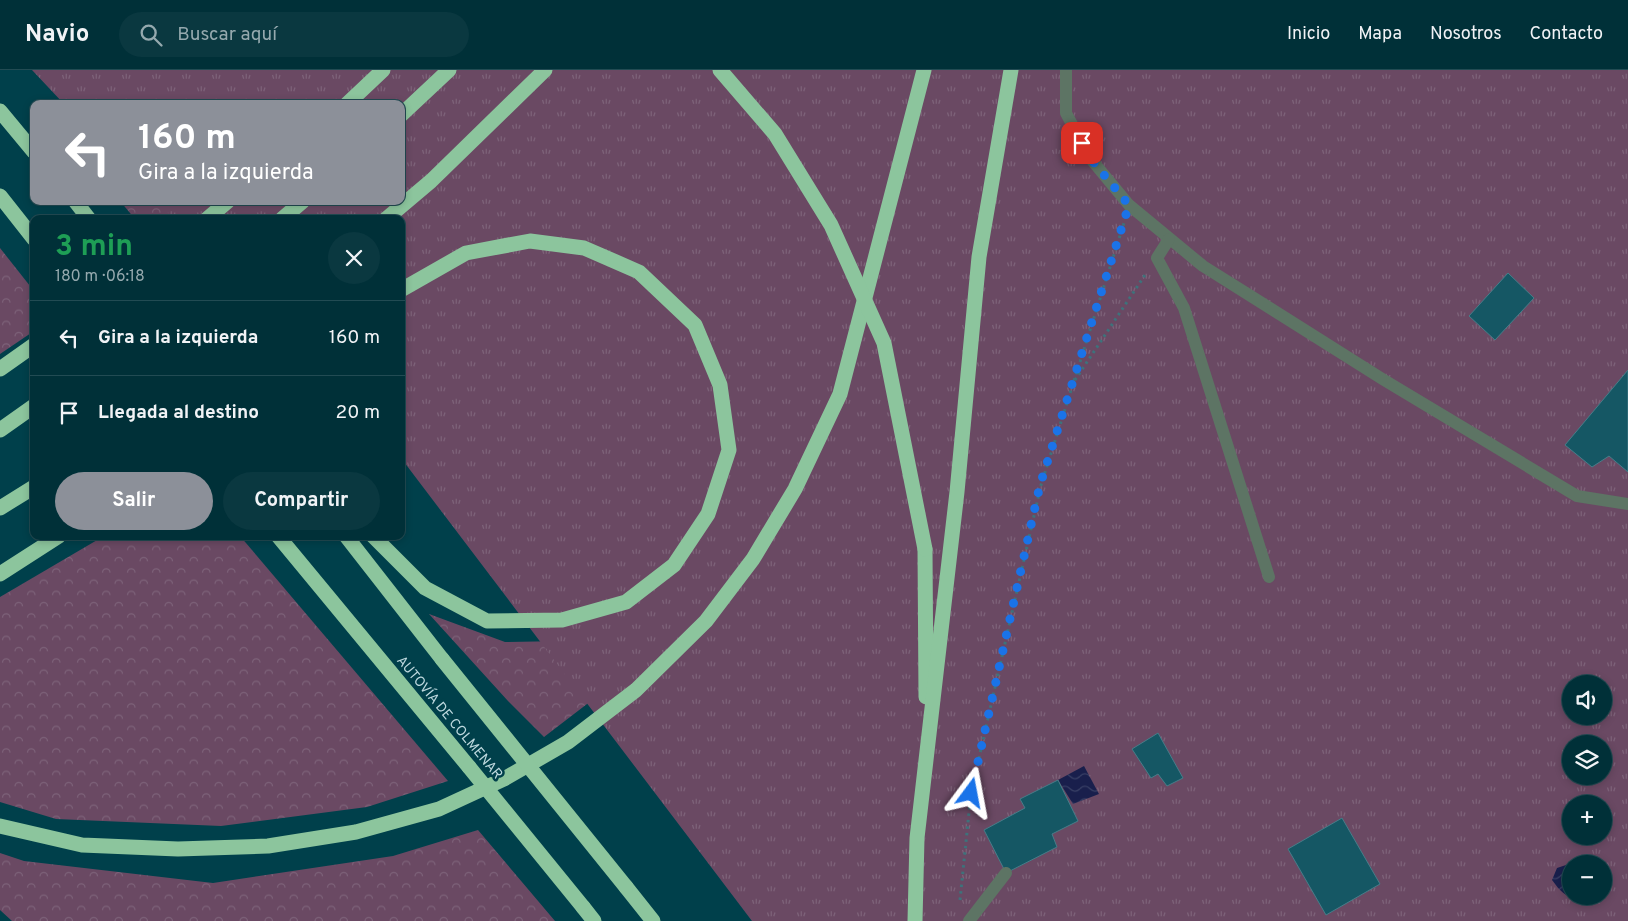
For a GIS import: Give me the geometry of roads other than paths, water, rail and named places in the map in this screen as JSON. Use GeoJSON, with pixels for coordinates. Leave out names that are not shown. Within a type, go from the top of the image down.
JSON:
{"type":"FeatureCollection","features":[{"type":"Feature","properties":{"kind":"highway"},"geometry":{"type":"LineString","coordinates":[[352,100],[383,70]]}},
{"type":"Feature","properties":{"kind":"highway"},"geometry":{"type":"LineString","coordinates":[[405,111],[449,70]]}},
{"type":"Feature","properties":{"kind":"highway"},"geometry":{"type":"LineString","coordinates":[[405,203],[431,181],[546,70]]}},
{"type":"Feature","properties":{"kind":"highway"},"geometry":{"type":"LineString","coordinates":[[720,70],[775,134],[832,225],[884,343],[925,549],[926,766]]}},
{"type":"Feature","properties":{"kind":"highway"},"geometry":{"type":"LineString","coordinates":[[0,826],[82,845],[178,850],[268,846],[356,832],[439,809],[504,778],[568,742],[636,690],[706,621],[753,559],[795,489],[836,402],[924,70]]}},
{"type":"Feature","properties":{"kind":"highway"},"geometry":{"type":"LineString","coordinates":[[915,921],[917,838],[957,492],[979,257],[1011,70]]}},
{"type":"Feature","properties":{"kind":"highway"},"geometry":{"type":"LineString","coordinates":[[0,111],[30,147]]}},
{"type":"Feature","properties":{"kind":"highway"},"geometry":{"type":"LineString","coordinates":[[0,196],[30,234]]}},
{"type":"Feature","properties":{"kind":"highway"},"geometry":{"type":"LineString","coordinates":[[78,205],[86,215]]}},
{"type":"Feature","properties":{"kind":"highway"},"geometry":{"type":"LineString","coordinates":[[212,215],[223,205]]}},
{"type":"Feature","properties":{"kind":"highway"},"geometry":{"type":"LineString","coordinates":[[287,215],[298,205]]}},
{"type":"Feature","properties":{"kind":"highway"},"geometry":{"type":"LineString","coordinates":[[391,215],[403,205]]}},
{"type":"Feature","properties":{"kind":"highway"},"geometry":{"type":"LineString","coordinates":[[0,210],[30,242]]}},
{"type":"Feature","properties":{"kind":"highway"},"geometry":{"type":"LineString","coordinates":[[377,540],[425,588],[488,622],[562,620],[626,602],[674,565],[708,514],[729,450],[720,385],[695,325],[639,272],[584,248],[530,241],[466,253],[405,288]]}},
{"type":"Feature","properties":{"kind":"highway"},"geometry":{"type":"LineString","coordinates":[[0,369],[30,348]]}},
{"type":"Feature","properties":{"kind":"highway"},"geometry":{"type":"LineString","coordinates":[[3,428],[30,409]]}},
{"type":"Feature","properties":{"kind":"highway"},"geometry":{"type":"LineString","coordinates":[[0,508],[30,489]]}},
{"type":"Feature","properties":{"kind":"highway"},"geometry":{"type":"LineString","coordinates":[[0,574],[53,540]]}},
{"type":"Feature","properties":{"kind":"highway","name":"AUTOVÍA DE COLMENAR"},"geometry":{"type":"LineString","coordinates":[[281,540],[594,921]]}},
{"type":"Feature","properties":{"kind":"highway"},"geometry":{"type":"LineString","coordinates":[[349,540],[653,921]]}},
{"type":"Feature","properties":{"kind":"street"},"geometry":{"type":"LineString","coordinates":[[1066,70],[1066,113],[1090,158],[1129,205],[1203,266],[1375,375],[1577,496],[1628,504]]}},
{"type":"Feature","properties":{"kind":"street"},"geometry":{"type":"LineString","coordinates":[[1169,239],[1157,258],[1184,308],[1269,578]]}},
{"type":"Feature","properties":{"kind":"street"},"geometry":{"type":"LineString","coordinates":[[969,921],[1006,873]]}},
{"type":"Feature","properties":{"kind":"water"},"geometry":{"type":"Polygon","coordinates":[[[1084,766],[1099,794],[1073,804],[1058,780],[1084,766]]]}},
{"type":"Feature","properties":{"kind":"water"},"geometry":{"type":"Polygon","coordinates":[[[1562,866],[1562,892],[1552,880],[1557,868],[1562,866]]]}}]}
